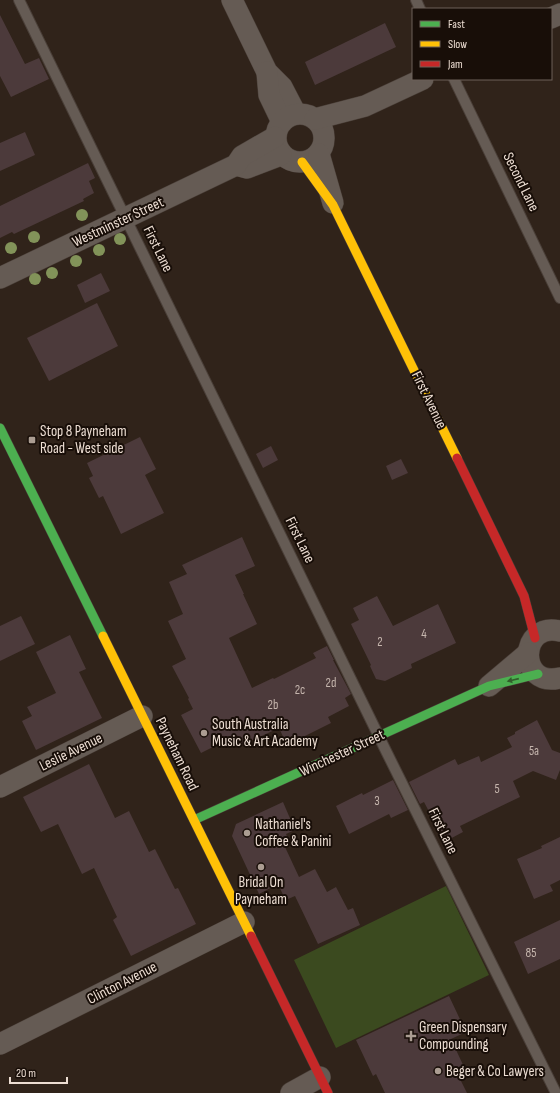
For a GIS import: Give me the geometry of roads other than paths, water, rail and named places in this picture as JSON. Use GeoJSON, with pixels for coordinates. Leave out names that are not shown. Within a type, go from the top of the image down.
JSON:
{"type":"FeatureCollection","features":[{"type":"Feature","properties":{"kind":"street"},"geometry":{"type":"LineString","coordinates":[[232,0],[267,72],[269,95],[290,129],[288,160],[297,163],[315,152]]}},
{"type":"Feature","properties":{"kind":"street","name":"Westminster Street"},"geometry":{"type":"LineString","coordinates":[[0,278],[236,165],[242,156],[290,129],[366,106],[421,80]]}},
{"type":"Feature","properties":{"kind":"street","name":"Westminster Street"},"geometry":{"type":"LineString","coordinates":[[315,152],[366,106]]}},
{"type":"Feature","properties":{"kind":"street","name":"First Avenue"},"geometry":{"type":"LineString","coordinates":[[290,129],[319,123],[323,132],[315,152],[333,205],[544,638]]}},
{"type":"Feature","properties":{"kind":"street","name":"Payneham Road"},"geometry":{"type":"LineString","coordinates":[[0,428],[5,453],[142,716],[324,1085]]}},
{"type":"Feature","properties":{"kind":"street"},"geometry":{"type":"LineString","coordinates":[[544,638],[529,661],[532,669],[552,680]]}},
{"type":"Feature","properties":{"kind":"street","name":"Winchester Street"},"geometry":{"type":"LineString","coordinates":[[194,820],[489,686],[544,638]]}},
{"type":"Feature","properties":{"kind":"street","name":"Winchester Street"},"geometry":{"type":"LineString","coordinates":[[489,686],[552,680]]}},
{"type":"Feature","properties":{"kind":"street","name":"Leslie Avenue"},"geometry":{"type":"LineString","coordinates":[[0,787],[142,716]]}},
{"type":"Feature","properties":{"kind":"street","name":"Clinton Avenue"},"geometry":{"type":"LineString","coordinates":[[0,1044],[244,922]]}},
{"type":"Feature","properties":{"kind":"street"},"geometry":{"type":"LineString","coordinates":[[291,1093],[324,1085]]}},
{"type":"Feature","properties":{"kind":"lane","name":"First Lane"},"geometry":{"type":"LineString","coordinates":[[20,0],[379,736],[556,1093]]}},
{"type":"Feature","properties":{"kind":"lane","name":"Second Lane"},"geometry":{"type":"LineString","coordinates":[[454,80],[560,298]]}},
{"type":"Feature","properties":{"kind":"place","name":"Stop 8 Payneham Road - West side"},"geometry":{"type":"Point","coordinates":[32,440]}},
{"type":"Feature","properties":{"kind":"place","name":"South Australia Music & Art Academy"},"geometry":{"type":"Point","coordinates":[204,733]}},
{"type":"Feature","properties":{"kind":"place","name":"Nathaniel's Coffee & Panini"},"geometry":{"type":"Point","coordinates":[247,833]}},
{"type":"Feature","properties":{"kind":"place","name":"Bridal On Payneham"},"geometry":{"type":"Point","coordinates":[261,867]}},
{"type":"Feature","properties":{"kind":"place","name":"Green Dispensary Compounding"},"geometry":{"type":"Point","coordinates":[411,1036]}},
{"type":"Feature","properties":{"kind":"place","name":"Beger & Co Lawyers"},"geometry":{"type":"Point","coordinates":[438,1071]}}]}
